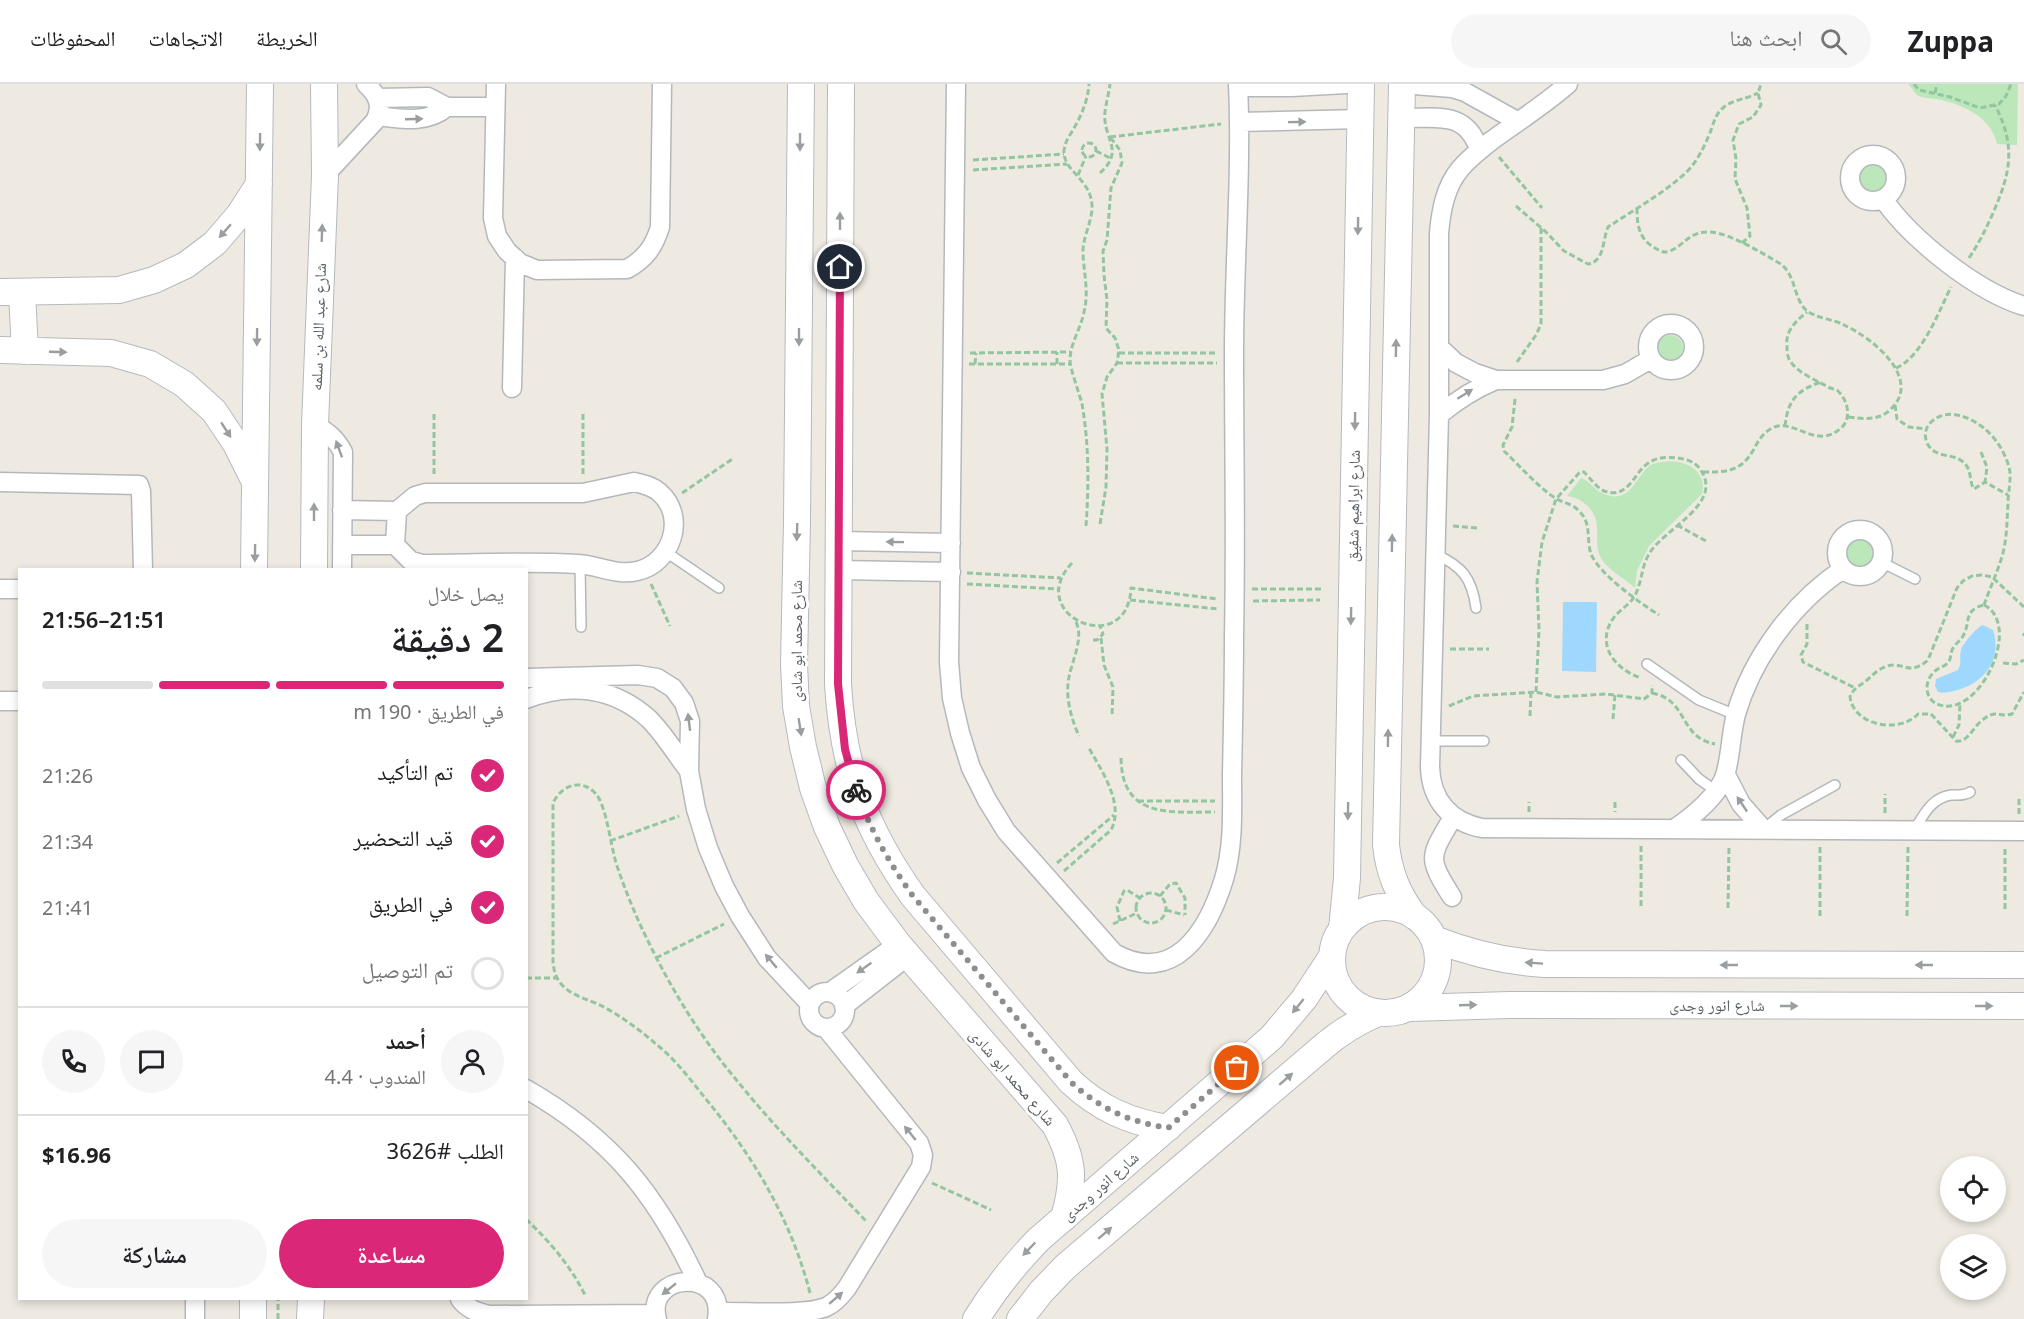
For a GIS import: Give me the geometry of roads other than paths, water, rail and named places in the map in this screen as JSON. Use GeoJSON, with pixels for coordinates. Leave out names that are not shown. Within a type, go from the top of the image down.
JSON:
{"type":"FeatureCollection","features":[{"type":"Feature","properties":{"kind":"street"},"geometry":{"type":"LineString","coordinates":[[254,568],[260,84]]}},
{"type":"Feature","properties":{"kind":"street","name":"شارع عبد الله بن سلمه"},"geometry":{"type":"LineString","coordinates":[[314,568],[315,425],[325,175],[324,84]]}},
{"type":"Feature","properties":{"kind":"street"},"geometry":{"type":"LineString","coordinates":[[325,175],[375,122],[378,107],[366,84]]}},
{"type":"Feature","properties":{"kind":"street"},"geometry":{"type":"LineString","coordinates":[[496,84],[493,218],[497,236],[507,251],[520,263],[537,270],[627,269],[640,262],[650,252],[660,227],[662,84]]}},
{"type":"Feature","properties":{"kind":"street","name":"شارع محمد ابو شادى"},"geometry":{"type":"LineString","coordinates":[[801,84],[798,497],[794,664],[796,706],[803,747],[813,788],[827,827],[866,901],[903,950],[1055,1125],[1066,1146],[1071,1170],[1070,1194],[1064,1218]]}},
{"type":"Feature","properties":{"kind":"street"},"geometry":{"type":"LineString","coordinates":[[841,84],[838,684],[845,749],[853,780],[877,841],[913,896],[1076,1086],[1106,1109],[1125,1118],[1146,1125],[1168,1128]]}},
{"type":"Feature","properties":{"kind":"street"},"geometry":{"type":"LineString","coordinates":[[956,84],[950,577],[952,698],[971,768],[1006,831],[1114,953],[1128,961],[1143,964],[1159,963],[1174,958],[1187,949],[1206,922],[1229,858],[1235,601],[1234,358],[1238,85],[1292,87],[1346,84]]}},
{"type":"Feature","properties":{"kind":"street","name":"شارع ابراهيم شفيق"},"geometry":{"type":"LineString","coordinates":[[1342,928],[1347,878],[1361,84]]}},
{"type":"Feature","properties":{"kind":"street"},"geometry":{"type":"LineString","coordinates":[[1414,916],[1402,900],[1394,883],[1388,865],[1386,845],[1402,84],[1452,86],[1482,100],[1517,121]]}},
{"type":"Feature","properties":{"kind":"street"},"geometry":{"type":"LineString","coordinates":[[1569,84],[1484,146],[1459,170],[1448,189],[1441,211],[1438,233],[1440,348],[1430,780],[1439,803],[1453,817],[1469,825],[1482,828],[2024,831]]}},
{"type":"Feature","properties":{"kind":"street"},"geometry":{"type":"LineString","coordinates":[[1450,118],[1452,86]]}},
{"type":"Feature","properties":{"kind":"street"},"geometry":{"type":"LineString","coordinates":[[378,107],[428,97],[447,107],[495,107]]}},
{"type":"Feature","properties":{"kind":"street"},"geometry":{"type":"LineString","coordinates":[[1400,118],[1450,118],[1462,123],[1484,146]]}},
{"type":"Feature","properties":{"kind":"street"},"geometry":{"type":"LineString","coordinates":[[1239,122],[1360,119]]}},
{"type":"Feature","properties":{"kind":"street"},"geometry":{"type":"LineString","coordinates":[[1359,180],[1400,179]]}},
{"type":"Feature","properties":{"kind":"street"},"geometry":{"type":"LineString","coordinates":[[255,482],[236,444],[214,411],[184,384],[150,364],[111,353],[12,350],[11,293],[119,290],[154,280],[186,265],[215,243],[239,215],[259,184]]}},
{"type":"Feature","properties":{"kind":"street"},"geometry":{"type":"LineString","coordinates":[[1883,199],[1916,237],[1984,288],[2024,306]]}},
{"type":"Feature","properties":{"kind":"street"},"geometry":{"type":"LineString","coordinates":[[512,388],[515,258]]}},
{"type":"Feature","properties":{"kind":"street"},"geometry":{"type":"LineString","coordinates":[[1440,348],[1466,368],[1496,380]]}},
{"type":"Feature","properties":{"kind":"street"},"geometry":{"type":"LineString","coordinates":[[1439,416],[1456,400],[1475,388],[1496,380],[1603,380],[1625,374],[1651,359]]}},
{"type":"Feature","properties":{"kind":"street"},"geometry":{"type":"LineString","coordinates":[[315,425],[332,436],[343,452],[342,568]]}},
{"type":"Feature","properties":{"kind":"street"},"geometry":{"type":"LineString","coordinates":[[0,482],[139,485],[143,568]]}},
{"type":"Feature","properties":{"kind":"street"},"geometry":{"type":"LineString","coordinates":[[342,510],[397,511],[415,496],[434,493],[583,493],[634,482],[647,485],[659,492],[668,502],[673,514],[674,526],[672,540],[666,552],[654,564],[626,573],[580,564],[432,567],[411,561],[395,545],[342,545]]}},
{"type":"Feature","properties":{"kind":"street"},"geometry":{"type":"LineString","coordinates":[[395,545],[397,511]]}},
{"type":"Feature","properties":{"kind":"street"},"geometry":{"type":"LineString","coordinates":[[1861,530],[1875,536],[1883,549],[1881,562],[1875,571],[1868,575],[1853,575],[1838,561],[1838,546],[1846,535],[1861,530]]}},
{"type":"Feature","properties":{"kind":"street"},"geometry":{"type":"LineString","coordinates":[[838,541],[951,543]]}},
{"type":"Feature","properties":{"kind":"street"},"geometry":{"type":"LineString","coordinates":[[1674,829],[1690,819],[1716,791],[1726,775],[1736,715],[1754,671],[1767,648],[1808,598],[1844,568]]}},
{"type":"Feature","properties":{"kind":"street"},"geometry":{"type":"LineString","coordinates":[[838,570],[950,577]]}},
{"type":"Feature","properties":{"kind":"street"},"geometry":{"type":"LineString","coordinates":[[0,589],[18,589]]}},
{"type":"Feature","properties":{"kind":"street"},"geometry":{"type":"LineString","coordinates":[[528,678],[638,675],[657,678],[673,688],[684,703],[690,721],[689,771],[696,809],[708,848],[724,886],[767,958],[810,1004]]}},
{"type":"Feature","properties":{"kind":"street"},"geometry":{"type":"LineString","coordinates":[[528,698],[544,692],[567,688],[590,689],[612,695],[632,706],[650,720],[689,771]]}},
{"type":"Feature","properties":{"kind":"street"},"geometry":{"type":"LineString","coordinates":[[0,701],[18,701]]}},
{"type":"Feature","properties":{"kind":"street"},"geometry":{"type":"LineString","coordinates":[[1726,775],[1742,804],[1763,830]]}},
{"type":"Feature","properties":{"kind":"street"},"geometry":{"type":"LineString","coordinates":[[1452,897],[1434,869],[1433,857],[1453,817]]}},
{"type":"Feature","properties":{"kind":"street"},"geometry":{"type":"LineString","coordinates":[[1347,840],[1370,850],[1386,845]]}},
{"type":"Feature","properties":{"kind":"street"},"geometry":{"type":"LineString","coordinates":[[1376,908],[1399,909],[1414,916],[1422,922],[1434,939],[1438,963],[1432,986],[1409,1008],[1389,1013],[1378,1013],[1356,1005],[1339,988],[1333,974],[1331,958],[1336,938],[1342,928],[1353,917],[1376,908]]}},
{"type":"Feature","properties":{"kind":"street"},"geometry":{"type":"LineString","coordinates":[[1434,939],[1488,957],[1545,964],[2024,965]]}},
{"type":"Feature","properties":{"kind":"street"},"geometry":{"type":"LineString","coordinates":[[830,992],[839,997],[845,1011],[841,1022],[837,1025],[820,1027],[812,1020],[809,1010],[810,1004],[818,994],[830,992],[903,950]]}},
{"type":"Feature","properties":{"kind":"street"},"geometry":{"type":"LineString","coordinates":[[844,1006],[903,950]]}},
{"type":"Feature","properties":{"kind":"street","name":"شارع انور وجدى"},"geometry":{"type":"LineString","coordinates":[[976,1319],[991,1294],[1038,1240],[1272,1037],[1304,999],[1331,958]]}},
{"type":"Feature","properties":{"kind":"street","name":"شارع انور وجدى"},"geometry":{"type":"LineString","coordinates":[[1409,1008],[1510,1005],[2024,1006]]}},
{"type":"Feature","properties":{"kind":"street"},"geometry":{"type":"LineString","coordinates":[[991,1294],[1021,1318],[1041,1292],[1065,1267],[1314,1054],[1340,1033],[1378,1013]]}},
{"type":"Feature","properties":{"kind":"street"},"geometry":{"type":"LineString","coordinates":[[461,1300],[475,1312],[489,1315],[594,1314],[656,1317],[657,1302],[664,1291],[674,1284],[686,1281],[698,1283],[709,1289],[716,1299],[718,1315],[815,1310],[834,1303],[841,1296],[917,1176],[923,1155],[919,1143],[826,1028]]}},
{"type":"Feature","properties":{"kind":"street"},"geometry":{"type":"LineString","coordinates":[[1045,1113],[1076,1086]]}},
{"type":"Feature","properties":{"kind":"street"},"geometry":{"type":"LineString","coordinates":[[528,1091],[566,1114],[600,1141],[631,1172],[663,1215],[680,1243],[698,1283]]}},
{"type":"Feature","properties":{"kind":"street"},"geometry":{"type":"LineString","coordinates":[[195,1300],[195,1319]]}},
{"type":"Feature","properties":{"kind":"street"},"geometry":{"type":"LineString","coordinates":[[253,1300],[253,1319]]}},
{"type":"Feature","properties":{"kind":"street"},"geometry":{"type":"LineString","coordinates":[[310,1319],[311,1300]]}},
{"type":"Feature","properties":{"kind":"lane"},"geometry":{"type":"LineString","coordinates":[[666,552],[719,588]]}},
{"type":"Feature","properties":{"kind":"lane"},"geometry":{"type":"LineString","coordinates":[[1435,554],[1452,561],[1465,574],[1473,590],[1476,608]]}},
{"type":"Feature","properties":{"kind":"lane"},"geometry":{"type":"LineString","coordinates":[[1881,562],[1915,579]]}},
{"type":"Feature","properties":{"kind":"lane"},"geometry":{"type":"LineString","coordinates":[[580,564],[581,627]]}},
{"type":"Feature","properties":{"kind":"lane"},"geometry":{"type":"LineString","coordinates":[[1647,664],[1699,700],[1736,715]]}},
{"type":"Feature","properties":{"kind":"lane"},"geometry":{"type":"LineString","coordinates":[[1431,741],[1484,741]]}},
{"type":"Feature","properties":{"kind":"lane"},"geometry":{"type":"LineString","coordinates":[[1681,760],[1699,779],[1716,791]]}},
{"type":"Feature","properties":{"kind":"lane"},"geometry":{"type":"LineString","coordinates":[[1763,830],[1780,815],[1834,785]]}},
{"type":"Feature","properties":{"kind":"lane"},"geometry":{"type":"LineString","coordinates":[[1911,830],[1929,806],[1938,799],[1949,795],[1966,795],[1970,792]]}},
{"type":"Feature","properties":{"kind":"water"},"geometry":{"type":"Polygon","coordinates":[[[1563,602],[1597,602],[1596,672],[1562,671],[1563,602]]]}},
{"type":"Feature","properties":{"kind":"water"},"geometry":{"type":"Polygon","coordinates":[[[1983,625],[1993,630],[1995,640],[1994,658],[1990,666],[1978,680],[1970,685],[1949,692],[1938,692],[1935,686],[1936,679],[1958,670],[1962,647],[1983,625]]]}}]}
